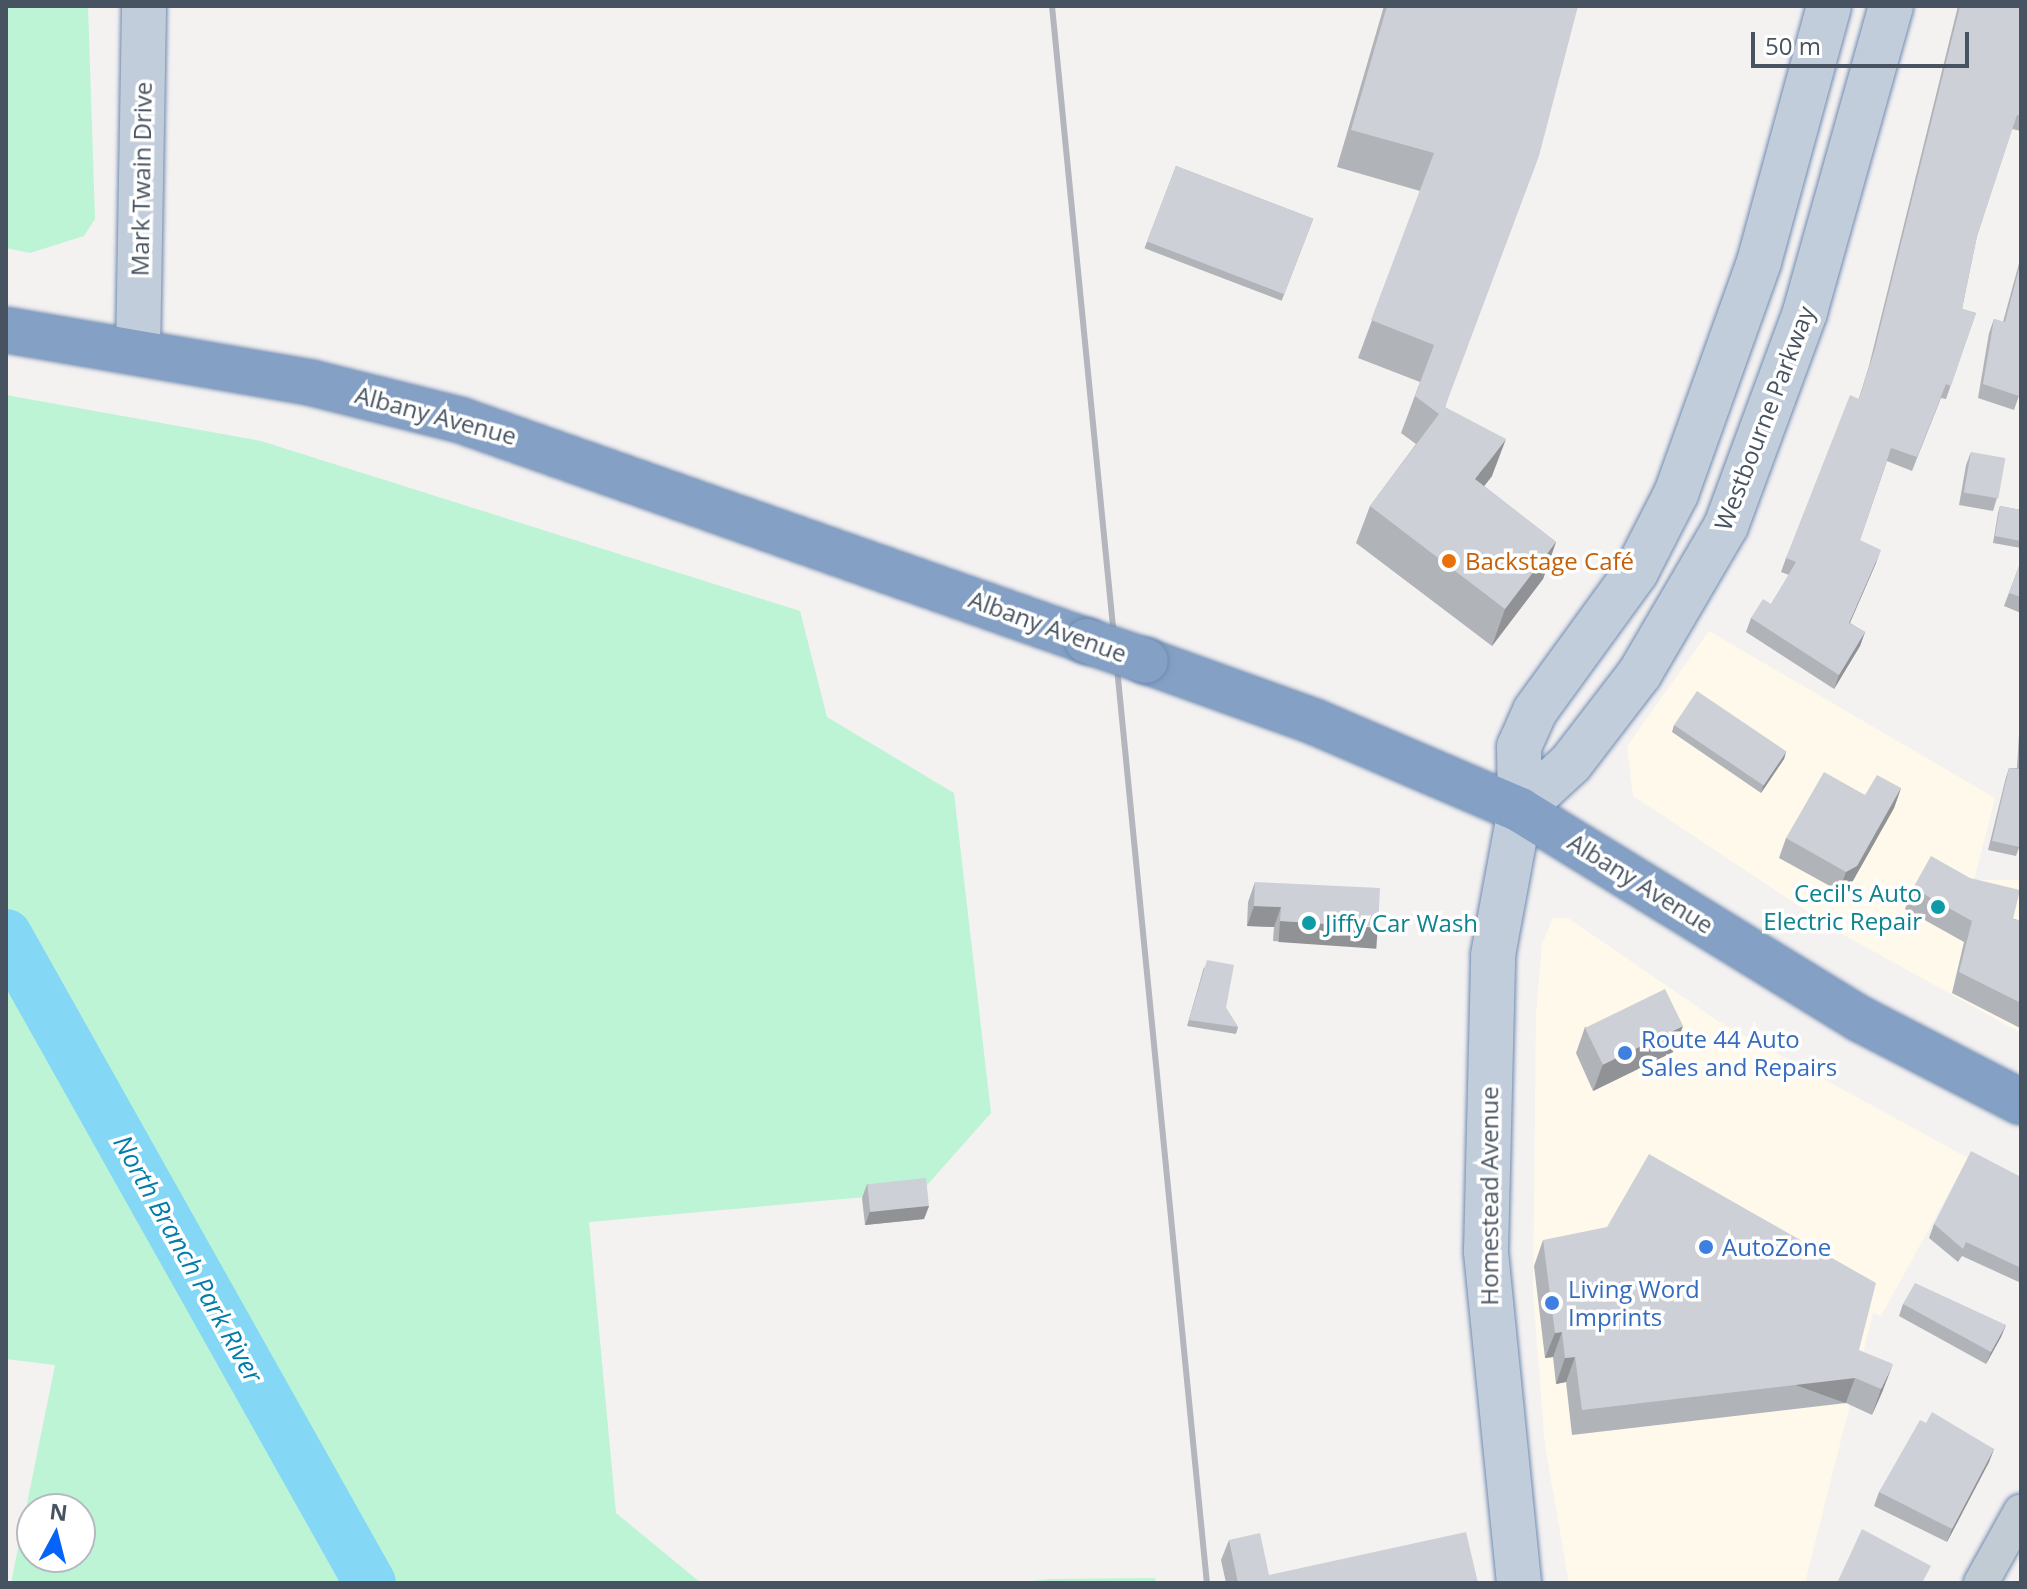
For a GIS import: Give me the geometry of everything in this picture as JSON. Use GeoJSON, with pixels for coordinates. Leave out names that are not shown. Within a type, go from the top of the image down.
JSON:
{"type":"FeatureCollection","features":[{"type":"Feature","properties":{"kind":"highway","name":"Albany Avenue"},"geometry":{"type":"LineString","coordinates":[[6,330],[138,352],[460,420],[1315,722],[1520,810],[1860,1019],[2021,1102]]}},
{"type":"Feature","properties":{"kind":"main road","name":"Mark Twain Drive"},"geometry":{"type":"LineString","coordinates":[[138,352],[144,6]]}},
{"type":"Feature","properties":{"kind":"main road"},"geometry":{"type":"LineString","coordinates":[[1520,810],[1517,761],[1527,725],[1652,543],[1701,432],[1750,289],[1829,6]]}},
{"type":"Feature","properties":{"kind":"main road","name":"Westbourne Parkway"},"geometry":{"type":"LineString","coordinates":[[1520,810],[1586,745],[1682,605],[1726,526],[1805,312],[1891,6]]}},
{"type":"Feature","properties":{"kind":"main road"},"geometry":{"type":"LineString","coordinates":[[1750,289],[1805,312]]}},
{"type":"Feature","properties":{"kind":"main road","name":"Homestead Avenue"},"geometry":{"type":"LineString","coordinates":[[1519,1583],[1486,1223],[1493,955],[1520,810]]}},
{"type":"Feature","properties":{"kind":"street"},"geometry":{"type":"LineString","coordinates":[[1981,1583],[2021,1511]]}},
{"type":"Feature","properties":{"kind":"shaded area"},"geometry":{"type":"Polygon","coordinates":[[[1709,631],[1995,798],[1974,880],[2021,880],[2021,1033],[1835,930],[1633,796],[1627,746],[1709,631]]]}},
{"type":"Feature","properties":{"kind":"shaded area"},"geometry":{"type":"Polygon","coordinates":[[[1553,918],[1568,918],[1718,1021],[1968,1158],[1881,1316],[1873,1313],[1805,1583],[1569,1583],[1545,1446],[1533,1294],[1536,1014],[1542,944],[1553,918]]]}},
{"type":"Feature","properties":{"kind":"green space"},"geometry":{"type":"Polygon","coordinates":[[[6,6],[88,6],[95,219],[84,236],[30,253],[6,248],[6,6]]]}},
{"type":"Feature","properties":{"kind":"green space"},"geometry":{"type":"Polygon","coordinates":[[[6,395],[261,441],[800,611],[827,717],[954,793],[991,1113],[921,1192],[589,1222],[616,1513],[701,1583],[11,1583],[16,1558],[16,1573],[96,1573],[96,1493],[29,1493],[55,1365],[6,1359],[6,395]]]}},
{"type":"Feature","properties":{"kind":"green space"},"geometry":{"type":"Polygon","coordinates":[[[1155,1578],[1156,1583],[1010,1583],[1050,1579],[1155,1578]]]}},
{"type":"Feature","properties":{"kind":"building"},"geometry":{"type":"Polygon","coordinates":[[[1387,6],[1578,6],[1539,156],[1445,407],[1506,439],[1475,479],[1556,542],[1505,609],[1370,506],[1439,414],[1415,396],[1434,345],[1371,320],[1434,153],[1351,130],[1387,6]]]}},
{"type":"Feature","properties":{"kind":"building"},"geometry":{"type":"Polygon","coordinates":[[[1960,6],[2021,6],[2021,116],[2017,115],[1977,236],[1962,309],[1976,313],[1951,386],[1946,384],[1917,457],[1891,448],[1860,540],[1881,550],[1849,623],[1865,632],[1839,675],[1751,618],[1763,599],[1771,604],[1796,562],[1786,558],[1850,395],[1859,399],[1874,352],[1960,6]]]}},
{"type":"Feature","properties":{"kind":"building"},"geometry":{"type":"Polygon","coordinates":[[[1176,166],[1313,219],[1284,294],[1147,242],[1176,166]]]}},
{"type":"Feature","properties":{"kind":"building"},"geometry":{"type":"Polygon","coordinates":[[[2021,261],[2019,396],[1983,384],[1994,319],[2005,322],[2021,261]]]}},
{"type":"Feature","properties":{"kind":"building"},"geometry":{"type":"Polygon","coordinates":[[[1971,452],[2005,458],[1998,498],[1964,492],[1971,452]]]}},
{"type":"Feature","properties":{"kind":"building"},"geometry":{"type":"Polygon","coordinates":[[[2000,506],[2021,510],[2021,541],[1995,536],[2000,506]]]}},
{"type":"Feature","properties":{"kind":"building"},"geometry":{"type":"Polygon","coordinates":[[[2021,561],[2021,597],[2009,593],[2021,561]]]}},
{"type":"Feature","properties":{"kind":"building"},"geometry":{"type":"Polygon","coordinates":[[[1697,691],[1787,751],[1764,785],[1674,725],[1697,691]]]}},
{"type":"Feature","properties":{"kind":"building"},"geometry":{"type":"Polygon","coordinates":[[[2021,749],[2020,847],[1992,841],[2009,768],[2020,769],[2021,749]]]}},
{"type":"Feature","properties":{"kind":"building"},"geometry":{"type":"Polygon","coordinates":[[[1824,772],[1865,795],[1877,775],[1901,788],[1857,866],[1846,872],[1786,838],[1824,772]]]}},
{"type":"Feature","properties":{"kind":"building"},"geometry":{"type":"Polygon","coordinates":[[[1931,856],[1970,878],[2020,890],[2013,919],[2021,921],[2021,1003],[1959,972],[1972,921],[1913,888],[1931,856]]]}},
{"type":"Feature","properties":{"kind":"building"},"geometry":{"type":"Polygon","coordinates":[[[1255,882],[1380,888],[1378,927],[1280,921],[1281,907],[1254,906],[1255,882]]]}},
{"type":"Feature","properties":{"kind":"building"},"geometry":{"type":"Polygon","coordinates":[[[1207,960],[1234,965],[1226,1008],[1238,1027],[1189,1020],[1207,960]]]}},
{"type":"Feature","properties":{"kind":"building"},"geometry":{"type":"Polygon","coordinates":[[[1665,989],[1683,1026],[1603,1065],[1585,1028],[1665,989]]]}},
{"type":"Feature","properties":{"kind":"building"},"geometry":{"type":"Polygon","coordinates":[[[1971,1151],[2021,1177],[2021,1268],[1966,1242],[1963,1249],[1934,1224],[1971,1151]]]}},
{"type":"Feature","properties":{"kind":"building"},"geometry":{"type":"Polygon","coordinates":[[[1649,1154],[1876,1283],[1859,1350],[1893,1364],[1881,1389],[1855,1378],[1582,1410],[1575,1357],[1565,1358],[1562,1332],[1555,1333],[1543,1240],[1607,1227],[1649,1154]]]}},
{"type":"Feature","properties":{"kind":"building"},"geometry":{"type":"Polygon","coordinates":[[[926,1178],[929,1206],[870,1212],[867,1184],[926,1178]]]}},
{"type":"Feature","properties":{"kind":"building"},"geometry":{"type":"Polygon","coordinates":[[[1915,1283],[2006,1325],[1991,1352],[1903,1304],[1915,1283]]]}},
{"type":"Feature","properties":{"kind":"building"},"geometry":{"type":"Polygon","coordinates":[[[1932,1412],[1994,1449],[1952,1529],[1879,1492],[1920,1420],[1926,1423],[1932,1412]]]}},
{"type":"Feature","properties":{"kind":"building"},"geometry":{"type":"Polygon","coordinates":[[[1862,1529],[1931,1566],[1922,1583],[1837,1583],[1862,1529]]]}},
{"type":"Feature","properties":{"kind":"building"},"geometry":{"type":"Polygon","coordinates":[[[1466,1532],[1478,1583],[1238,1583],[1229,1540],[1260,1533],[1269,1575],[1466,1532]]]}},
{"type":"Feature","properties":{"kind":"waterway","name":"North Branch Park River"},"geometry":{"type":"LineString","coordinates":[[6,935],[370,1583]]}},
{"type":"Feature","properties":{"kind":"railway"},"geometry":{"type":"LineString","coordinates":[[1052,6],[1207,1583]]}},
{"type":"Feature","properties":{"kind":"place","name":"Backstage Café"},"geometry":{"type":"Point","coordinates":[1449,561]}},
{"type":"Feature","properties":{"kind":"place","name":"Cecil's Auto Electric Repair"},"geometry":{"type":"Point","coordinates":[1938,907]}},
{"type":"Feature","properties":{"kind":"place","name":"Jiffy Car Wash"},"geometry":{"type":"Point","coordinates":[1309,923]}},
{"type":"Feature","properties":{"kind":"place","name":"Route 44 Auto Sales and Repairs"},"geometry":{"type":"Point","coordinates":[1625,1053]}},
{"type":"Feature","properties":{"kind":"place","name":"AutoZone"},"geometry":{"type":"Point","coordinates":[1706,1247]}},
{"type":"Feature","properties":{"kind":"place","name":"Living Word Imprints"},"geometry":{"type":"Point","coordinates":[1552,1303]}}]}
